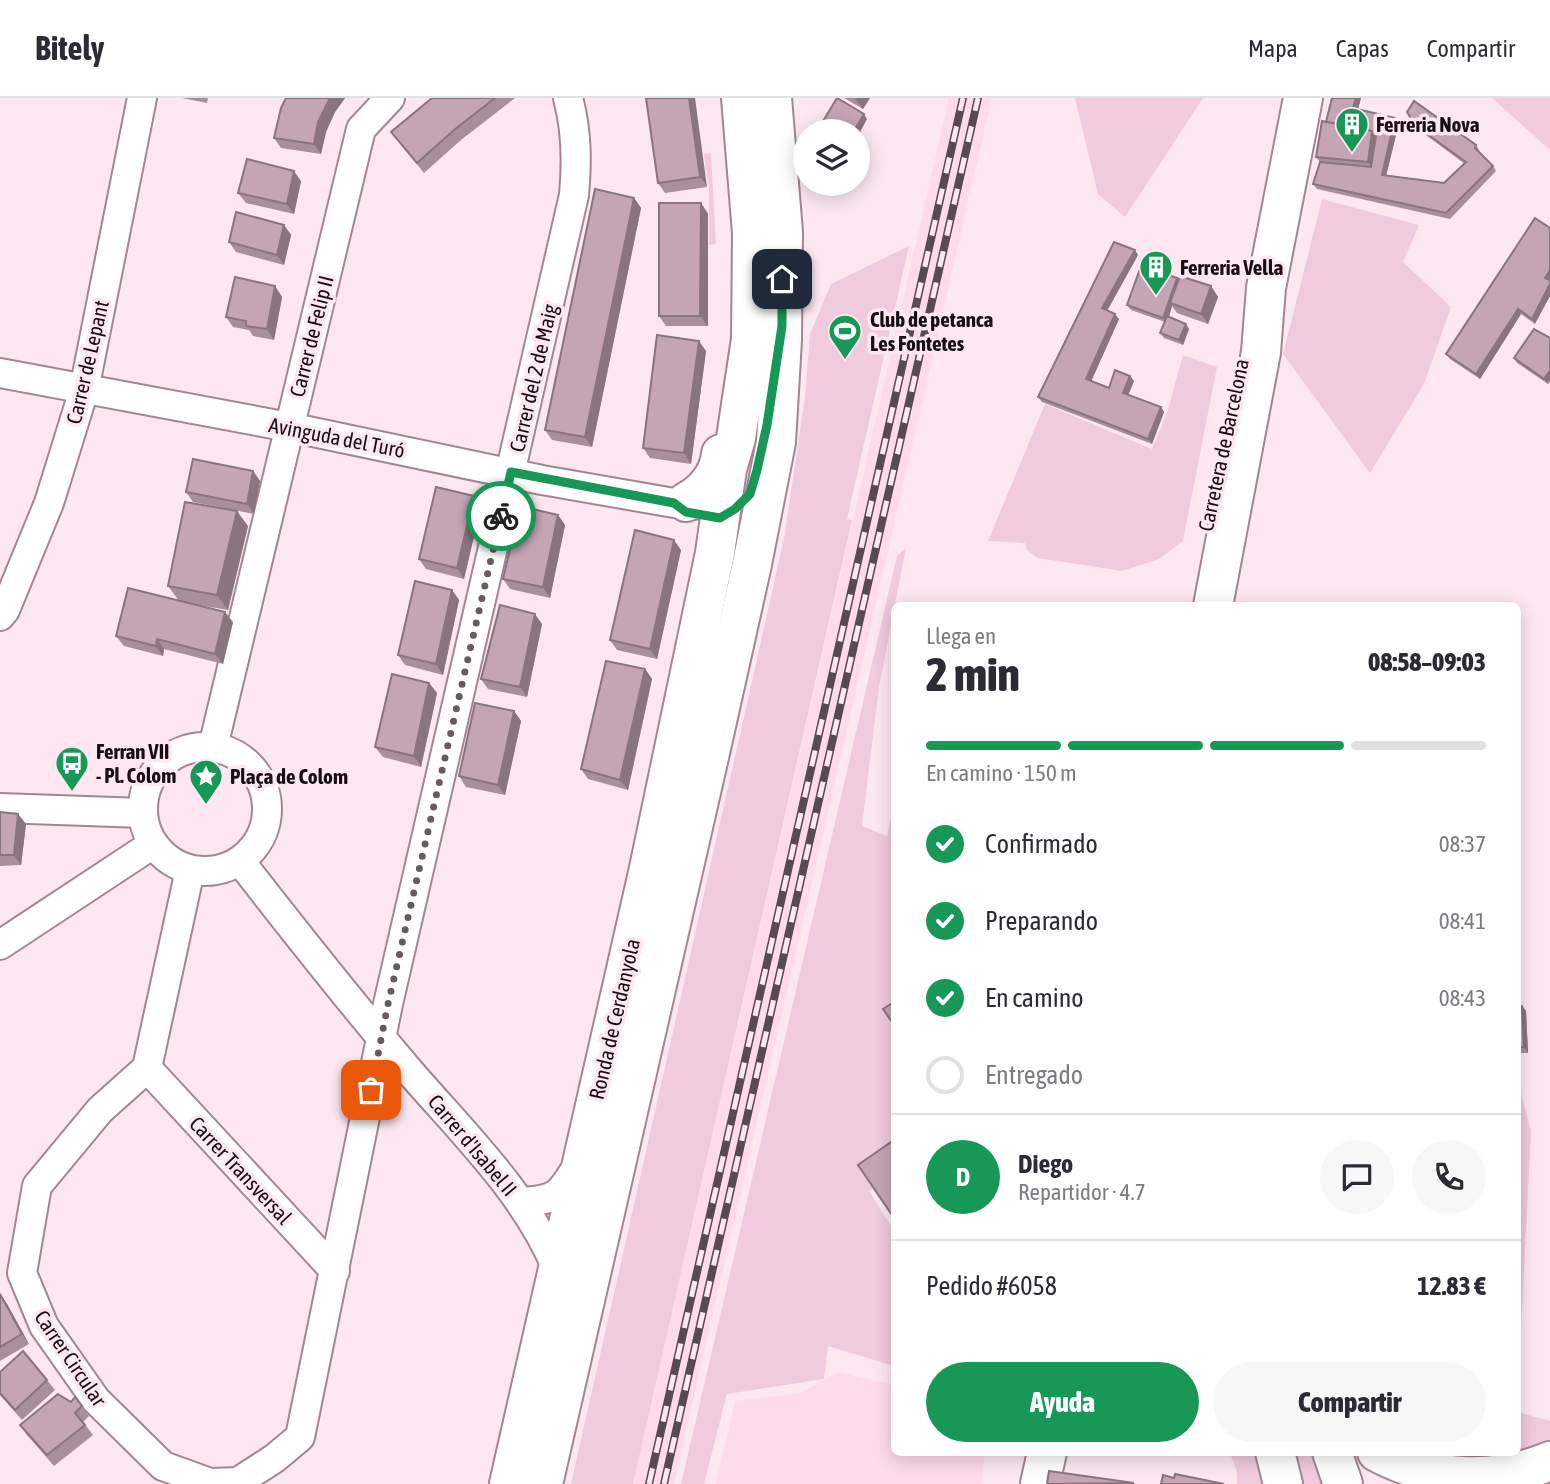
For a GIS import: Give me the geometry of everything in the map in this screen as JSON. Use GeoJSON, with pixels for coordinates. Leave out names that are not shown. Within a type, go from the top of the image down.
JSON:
{"type":"FeatureCollection","features":[{"type":"Feature","properties":{"kind":"main road","name":"Ronda de Cerdanyola"},"geometry":{"type":"LineString","coordinates":[[543,1484],[711,748],[776,442],[767,332],[752,233],[741,98]]}},
{"type":"Feature","properties":{"kind":"main road","name":"Ronda de Cerdanyola"},"geometry":{"type":"LineString","coordinates":[[705,515],[750,494],[767,425],[767,332],[783,232],[772,98]]}},
{"type":"Feature","properties":{"kind":"main road","name":"Carretera de Barcelona"},"geometry":{"type":"LineString","coordinates":[[1198,602],[1224,513],[1235,494],[1264,331],[1266,288],[1303,98]]}},
{"type":"Feature","properties":{"kind":"main road","name":"Carretera de Barcelona"},"geometry":{"type":"LineString","coordinates":[[1197,602],[1248,328],[1266,288]]}},
{"type":"Feature","properties":{"kind":"main road","name":"Ronda de Cerdanyola"},"geometry":{"type":"LineString","coordinates":[[705,515],[732,520],[741,544],[706,706],[711,748]]}},
{"type":"Feature","properties":{"kind":"main road","name":"Ronda de Cerdanyola"},"geometry":{"type":"LineString","coordinates":[[509,1484],[648,873],[705,515]]}},
{"type":"Feature","properties":{"kind":"main road"},"geometry":{"type":"LineString","coordinates":[[1016,1484],[1021,1456]]}},
{"type":"Feature","properties":{"kind":"main road"},"geometry":{"type":"LineString","coordinates":[[1040,1484],[1045,1456]]}},
{"type":"Feature","properties":{"kind":"main road"},"geometry":{"type":"LineString","coordinates":[[1276,1456],[1283,1484]]}},
{"type":"Feature","properties":{"kind":"main road"},"geometry":{"type":"LineString","coordinates":[[1333,1456],[1343,1484]]}},
{"type":"Feature","properties":{"kind":"main road"},"geometry":{"type":"LineString","coordinates":[[1386,1456],[1409,1467],[1457,1476],[1499,1475],[1550,1461]]}},
{"type":"Feature","properties":{"kind":"street","name":"Carrer de Lepant"},"geometry":{"type":"LineString","coordinates":[[0,616],[5,610],[49,503],[84,390],[142,98]]}},
{"type":"Feature","properties":{"kind":"street","name":"Carrer de Felip II"},"geometry":{"type":"LineString","coordinates":[[213,747],[361,130],[390,98]]}},
{"type":"Feature","properties":{"kind":"street","name":"Carrer del 2 de Maig"},"geometry":{"type":"LineString","coordinates":[[335,1271],[382,1038],[574,195],[576,133],[568,98]]}},
{"type":"Feature","properties":{"kind":"street","name":"Avinguda del Turó"},"geometry":{"type":"LineString","coordinates":[[0,373],[289,427],[705,515]]}},
{"type":"Feature","properties":{"kind":"street"},"geometry":{"type":"LineString","coordinates":[[213,747],[234,754],[251,767],[263,785],[267,806],[265,827],[256,846],[240,861],[225,869],[208,872],[190,870],[169,860],[153,844],[143,813],[145,795],[151,778],[177,753],[213,747]]}},
{"type":"Feature","properties":{"kind":"street"},"geometry":{"type":"LineString","coordinates":[[0,808],[143,813]]}},
{"type":"Feature","properties":{"kind":"street"},"geometry":{"type":"LineString","coordinates":[[0,945],[153,844]]}},
{"type":"Feature","properties":{"kind":"street","name":"Carrer d'Isabel II"},"geometry":{"type":"LineString","coordinates":[[240,861],[382,1038],[521,1202],[540,1201],[563,1190],[582,1157]]}},
{"type":"Feature","properties":{"kind":"street"},"geometry":{"type":"LineString","coordinates":[[146,1068],[190,870]]}},
{"type":"Feature","properties":{"kind":"street","name":"Carrer Transversal"},"geometry":{"type":"LineString","coordinates":[[146,1068],[335,1271]]}},
{"type":"Feature","properties":{"kind":"street","name":"Carrer Circular"},"geometry":{"type":"LineString","coordinates":[[146,1068],[100,1110],[37,1186],[22,1273],[44,1326],[96,1400],[163,1466],[211,1483],[238,1483],[300,1437],[335,1271]]}},
{"type":"Feature","properties":{"kind":"street"},"geometry":{"type":"LineString","coordinates":[[521,1202],[549,1249],[557,1269]]}},
{"type":"Feature","properties":{"kind":"shaded area"},"geometry":{"type":"Polygon","coordinates":[[[949,98],[992,98],[674,1484],[633,1484],[949,98]]]}},
{"type":"Feature","properties":{"kind":"shaded area"},"geometry":{"type":"Polygon","coordinates":[[[1075,98],[1203,98],[1125,217],[1098,194],[1075,98]]]}},
{"type":"Feature","properties":{"kind":"shaded area"},"geometry":{"type":"Polygon","coordinates":[[[1492,98],[1550,98],[1550,150],[1492,98]]]}},
{"type":"Feature","properties":{"kind":"shaded area"},"geometry":{"type":"Polygon","coordinates":[[[711,153],[716,244],[709,245],[709,188],[704,154],[711,153]]]}},
{"type":"Feature","properties":{"kind":"shaded area"},"geometry":{"type":"Polygon","coordinates":[[[1322,199],[1419,225],[1403,262],[1451,307],[1424,384],[1370,473],[1283,354],[1322,199]]]}},
{"type":"Feature","properties":{"kind":"shaded area"},"geometry":{"type":"Polygon","coordinates":[[[909,246],[847,519],[852,520],[633,1484],[571,1484],[784,539],[805,397],[810,334],[831,284],[909,246]]]}},
{"type":"Feature","properties":{"kind":"shaded area"},"geometry":{"type":"Polygon","coordinates":[[[1183,355],[1217,367],[1183,541],[1159,559],[1122,571],[1038,558],[1027,550],[1025,543],[988,541],[1045,404],[1152,449],[1167,413],[1183,355]]]}},
{"type":"Feature","properties":{"kind":"shaded area"},"geometry":{"type":"Polygon","coordinates":[[[906,548],[896,602],[891,602],[891,625],[879,687],[862,826],[887,836],[891,816],[891,1176],[869,1191],[891,1226],[891,1365],[828,1346],[824,1379],[727,1394],[704,1484],[681,1484],[897,556],[906,548]]]}},
{"type":"Feature","properties":{"kind":"shaded area"},"geometry":{"type":"Polygon","coordinates":[[[1521,1094],[1531,1131],[1521,1327],[1521,1094]]]}},
{"type":"Feature","properties":{"kind":"shaded area"},"geometry":{"type":"Polygon","coordinates":[[[837,1372],[891,1384],[891,1456],[985,1456],[981,1484],[716,1484],[735,1401],[801,1393],[837,1372]]]}},
{"type":"Feature","properties":{"kind":"shaded area"},"geometry":{"type":"Polygon","coordinates":[[[1521,1413],[1550,1421],[1550,1445],[1521,1453],[1521,1413]]]}},
{"type":"Feature","properties":{"kind":"shaded area"},"geometry":{"type":"Polygon","coordinates":[[[1231,1456],[1267,1456],[1274,1484],[1237,1484],[1237,1472],[1231,1456]]]}},
{"type":"Feature","properties":{"kind":"shaded area"},"geometry":{"type":"Polygon","coordinates":[[[1287,1456],[1317,1456],[1329,1484],[1293,1484],[1287,1456]]]}},
{"type":"Feature","properties":{"kind":"shaded area"},"geometry":{"type":"Polygon","coordinates":[[[1428,1456],[1510,1456],[1467,1461],[1428,1456]]]}},
{"type":"Feature","properties":{"kind":"building"},"geometry":{"type":"Polygon","coordinates":[[[286,98],[330,98],[318,122],[314,144],[274,138],[286,98]]]}},
{"type":"Feature","properties":{"kind":"building"},"geometry":{"type":"Polygon","coordinates":[[[432,98],[495,98],[417,163],[391,132],[432,98]]]}},
{"type":"Feature","properties":{"kind":"building"},"geometry":{"type":"Polygon","coordinates":[[[646,98],[689,98],[700,177],[658,183],[646,98]]]}},
{"type":"Feature","properties":{"kind":"building"},"geometry":{"type":"Polygon","coordinates":[[[837,98],[864,114],[861,119],[824,119],[837,98]]]}},
{"type":"Feature","properties":{"kind":"building"},"geometry":{"type":"Polygon","coordinates":[[[1332,98],[1356,98],[1353,108],[1395,118],[1382,175],[1444,183],[1466,162],[1415,125],[1407,112],[1414,101],[1476,145],[1475,148],[1493,166],[1446,213],[1313,184],[1320,162],[1371,167],[1376,136],[1372,135],[1372,131],[1326,122],[1332,98]]]}},
{"type":"Feature","properties":{"kind":"building","name":"Ferreria Nova"},"geometry":{"type":"Polygon","coordinates":[[[1322,121],[1372,131],[1368,162],[1316,157],[1322,121]]]}},
{"type":"Feature","properties":{"kind":"building"},"geometry":{"type":"Polygon","coordinates":[[[247,159],[294,171],[287,204],[238,193],[247,159]]]}},
{"type":"Feature","properties":{"kind":"building"},"geometry":{"type":"Polygon","coordinates":[[[595,189],[634,198],[585,437],[545,430],[595,189]]]}},
{"type":"Feature","properties":{"kind":"building"},"geometry":{"type":"Polygon","coordinates":[[[659,203],[701,203],[700,316],[659,316],[659,203]]]}},
{"type":"Feature","properties":{"kind":"building"},"geometry":{"type":"Polygon","coordinates":[[[236,212],[284,225],[277,255],[229,242],[236,212]]]}},
{"type":"Feature","properties":{"kind":"building"},"geometry":{"type":"Polygon","coordinates":[[[1535,218],[1550,228],[1550,270],[1545,278],[1550,280],[1550,284],[1532,319],[1518,309],[1476,374],[1446,354],[1535,218]]]}},
{"type":"Feature","properties":{"kind":"building"},"geometry":{"type":"Polygon","coordinates":[[[1114,242],[1135,250],[1102,308],[1115,314],[1086,379],[1109,388],[1115,370],[1130,376],[1123,393],[1161,407],[1148,439],[1038,397],[1114,242]]]}},
{"type":"Feature","properties":{"kind":"building","name":"Ferreria Vella"},"geometry":{"type":"Polygon","coordinates":[[[1141,266],[1177,278],[1163,318],[1127,305],[1141,266]]]}},
{"type":"Feature","properties":{"kind":"building"},"geometry":{"type":"Polygon","coordinates":[[[1180,276],[1211,286],[1201,314],[1170,303],[1180,276]]]}},
{"type":"Feature","properties":{"kind":"building"},"geometry":{"type":"Polygon","coordinates":[[[235,277],[275,286],[267,329],[246,326],[246,321],[226,317],[235,277]]]}},
{"type":"Feature","properties":{"kind":"building"},"geometry":{"type":"Polygon","coordinates":[[[1167,316],[1186,324],[1179,340],[1160,333],[1167,316]]]}},
{"type":"Feature","properties":{"kind":"building"},"geometry":{"type":"Polygon","coordinates":[[[1534,329],[1550,338],[1550,370],[1544,379],[1514,358],[1534,329]]]}},
{"type":"Feature","properties":{"kind":"building"},"geometry":{"type":"Polygon","coordinates":[[[657,335],[699,341],[684,453],[643,448],[657,335]]]}},
{"type":"Feature","properties":{"kind":"building"},"geometry":{"type":"Polygon","coordinates":[[[193,459],[253,471],[247,504],[186,492],[193,459]]]}},
{"type":"Feature","properties":{"kind":"building"},"geometry":{"type":"Polygon","coordinates":[[[436,487],[474,496],[457,568],[419,559],[436,487]]]}},
{"type":"Feature","properties":{"kind":"building"},"geometry":{"type":"Polygon","coordinates":[[[185,502],[237,511],[217,595],[168,586],[185,502]]]}},
{"type":"Feature","properties":{"kind":"building"},"geometry":{"type":"Polygon","coordinates":[[[520,506],[558,515],[543,587],[503,579],[520,506]]]}},
{"type":"Feature","properties":{"kind":"building"},"geometry":{"type":"Polygon","coordinates":[[[635,530],[674,540],[650,649],[610,640],[635,530]]]}},
{"type":"Feature","properties":{"kind":"building"},"geometry":{"type":"Polygon","coordinates":[[[415,581],[452,590],[436,664],[398,655],[415,581]]]}},
{"type":"Feature","properties":{"kind":"building"},"geometry":{"type":"Polygon","coordinates":[[[128,588],[225,612],[215,654],[157,639],[156,646],[116,636],[128,588]]]}},
{"type":"Feature","properties":{"kind":"building"},"geometry":{"type":"Polygon","coordinates":[[[500,605],[535,614],[520,687],[481,679],[500,605]]]}},
{"type":"Feature","properties":{"kind":"building"},"geometry":{"type":"Polygon","coordinates":[[[606,661],[645,669],[620,780],[581,769],[606,661]]]}},
{"type":"Feature","properties":{"kind":"building"},"geometry":{"type":"Polygon","coordinates":[[[392,674],[429,683],[414,756],[375,747],[392,674]]]}},
{"type":"Feature","properties":{"kind":"building"},"geometry":{"type":"Polygon","coordinates":[[[475,703],[514,711],[498,785],[459,776],[475,703]]]}},
{"type":"Feature","properties":{"kind":"building"},"geometry":{"type":"Polygon","coordinates":[[[0,812],[18,814],[14,855],[0,855],[0,812]]]}},
{"type":"Feature","properties":{"kind":"building"},"geometry":{"type":"Polygon","coordinates":[[[891,1004],[891,1021],[883,1009],[891,1004]]]}},
{"type":"Feature","properties":{"kind":"building"},"geometry":{"type":"Polygon","coordinates":[[[1521,1006],[1522,1006],[1524,1047],[1521,1047],[1521,1006]]]}},
{"type":"Feature","properties":{"kind":"building"},"geometry":{"type":"Polygon","coordinates":[[[891,1142],[891,1214],[858,1165],[891,1142]]]}},
{"type":"Feature","properties":{"kind":"building"},"geometry":{"type":"Polygon","coordinates":[[[0,1294],[22,1334],[0,1347],[0,1294]]]}},
{"type":"Feature","properties":{"kind":"building"},"geometry":{"type":"Polygon","coordinates":[[[23,1351],[47,1380],[15,1410],[0,1393],[0,1372],[23,1351]]]}},
{"type":"Feature","properties":{"kind":"building"},"geometry":{"type":"Polygon","coordinates":[[[58,1394],[71,1402],[75,1397],[82,1406],[75,1413],[85,1425],[47,1455],[20,1425],[58,1394]]]}},
{"type":"Feature","properties":{"kind":"building"},"geometry":{"type":"Polygon","coordinates":[[[1049,1471],[1134,1483],[1047,1484],[1049,1471]]]}},
{"type":"Feature","properties":{"kind":"building"},"geometry":{"type":"Polygon","coordinates":[[[1175,1474],[1224,1484],[1161,1484],[1163,1475],[1174,1478],[1175,1474]]]}},
{"type":"Feature","properties":{"kind":"railway"},"geometry":{"type":"LineString","coordinates":[[649,1484],[963,98]]}},
{"type":"Feature","properties":{"kind":"railway"},"geometry":{"type":"LineString","coordinates":[[664,1484],[978,98]]}},
{"type":"Feature","properties":{"kind":"way so far"},"geometry":{"type":"LineString","coordinates":[[371,1090],[388,1004],[501,516]]}},
{"type":"Feature","properties":{"kind":"place","name":"Ferreria Nova"},"geometry":{"type":"Point","coordinates":[1352,154]}},
{"type":"Feature","properties":{"kind":"place","name":"Ferreria Vella"},"geometry":{"type":"Point","coordinates":[1156,297]}},
{"type":"Feature","properties":{"kind":"place","name":"Club de petanca Les Fontetes"},"geometry":{"type":"Point","coordinates":[845,361]}},
{"type":"Feature","properties":{"kind":"place","name":"Ferran VII - Pl. Colom"},"geometry":{"type":"Point","coordinates":[72,793]}},
{"type":"Feature","properties":{"kind":"place","name":"Plaça de Colom"},"geometry":{"type":"Point","coordinates":[206,806]}},
{"type":"Feature","properties":{"kind":"route"},"geometry":{"type":"LineString","coordinates":[[501,516],[511,472],[674,503],[686,512],[720,518],[735,509],[750,494],[767,425],[782,326],[782,279]]}}]}
